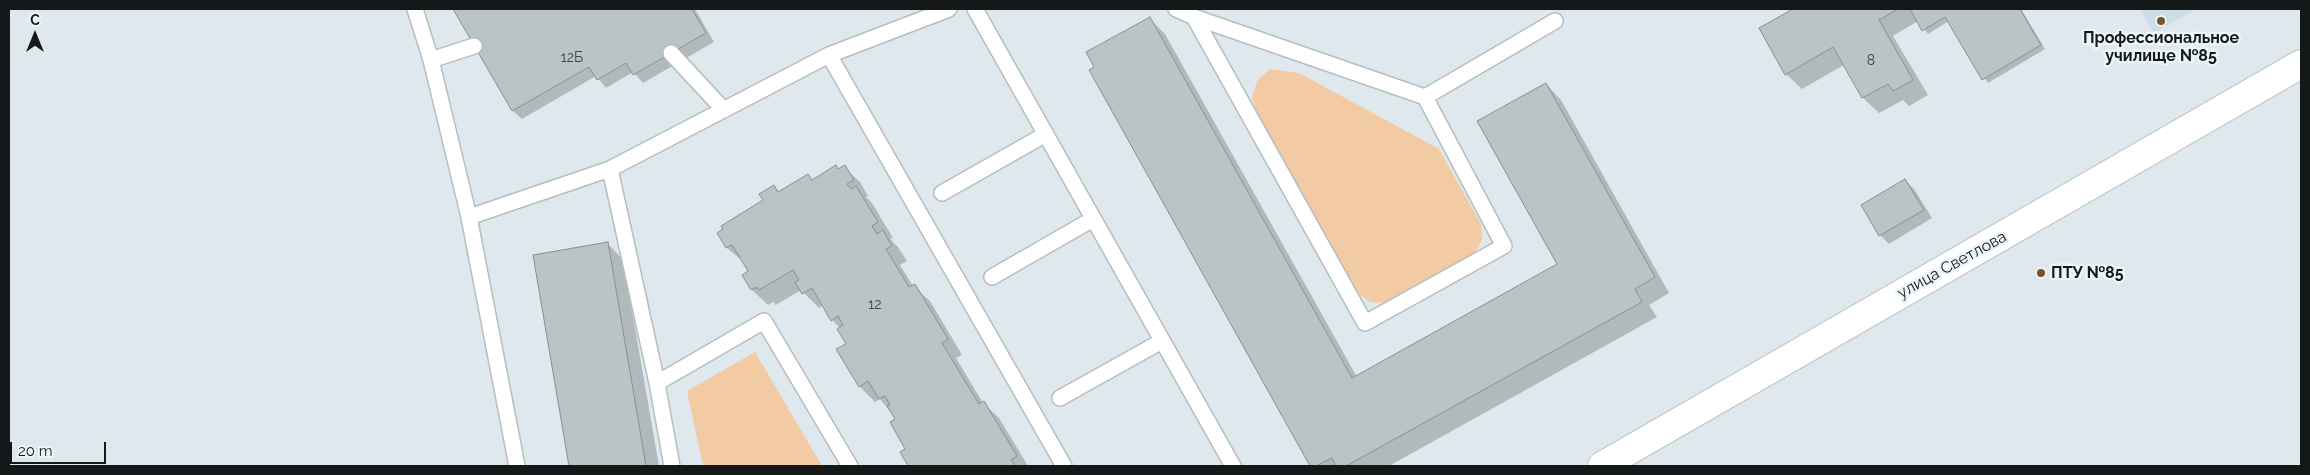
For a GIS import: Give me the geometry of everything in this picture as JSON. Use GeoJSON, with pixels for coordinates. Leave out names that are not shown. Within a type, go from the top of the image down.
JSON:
{"type":"FeatureCollection","features":[{"type":"Feature","properties":{"kind":"street","name":"улица Светлова"},"geometry":{"type":"LineString","coordinates":[[1602,466],[2301,64]]}},
{"type":"Feature","properties":{"kind":"lane"},"geometry":{"type":"LineString","coordinates":[[416,9],[431,60],[469,217],[517,466]]}},
{"type":"Feature","properties":{"kind":"lane"},"geometry":{"type":"LineString","coordinates":[[469,217],[610,169],[829,55],[949,9]]}},
{"type":"Feature","properties":{"kind":"lane"},"geometry":{"type":"LineString","coordinates":[[975,9],[1233,466]]}},
{"type":"Feature","properties":{"kind":"lane"},"geometry":{"type":"LineString","coordinates":[[1176,9],[1194,17],[1425,97],[1504,246],[1365,323],[1194,17]]}},
{"type":"Feature","properties":{"kind":"lane"},"geometry":{"type":"LineString","coordinates":[[1425,97],[1555,21]]}},
{"type":"Feature","properties":{"kind":"lane"},"geometry":{"type":"LineString","coordinates":[[431,60],[474,46]]}},
{"type":"Feature","properties":{"kind":"lane"},"geometry":{"type":"LineString","coordinates":[[671,53],[724,110]]}},
{"type":"Feature","properties":{"kind":"lane"},"geometry":{"type":"LineString","coordinates":[[829,55],[1064,466]]}},
{"type":"Feature","properties":{"kind":"lane"},"geometry":{"type":"LineString","coordinates":[[942,193],[1046,134]]}},
{"type":"Feature","properties":{"kind":"lane"},"geometry":{"type":"LineString","coordinates":[[610,169],[657,383],[672,466]]}},
{"type":"Feature","properties":{"kind":"lane"},"geometry":{"type":"LineString","coordinates":[[992,278],[1093,219]]}},
{"type":"Feature","properties":{"kind":"lane"},"geometry":{"type":"LineString","coordinates":[[657,383],[764,321],[850,466]]}},
{"type":"Feature","properties":{"kind":"lane"},"geometry":{"type":"LineString","coordinates":[[1060,398],[1162,340]]}},
{"type":"Feature","properties":{"kind":"shaded area","name":"Профессиональное училище №85"},"geometry":{"type":"Polygon","coordinates":[[[2140,9],[2196,9],[2154,33],[2140,9]]]}},
{"type":"Feature","properties":{"kind":"shaded area"},"geometry":{"type":"Polygon","coordinates":[[[1270,69],[1299,73],[1439,149],[1481,224],[1482,240],[1473,256],[1386,303],[1370,302],[1355,291],[1255,109],[1252,98],[1257,81],[1270,69]]]}},
{"type":"Feature","properties":{"kind":"shaded area"},"geometry":{"type":"Polygon","coordinates":[[[755,352],[822,466],[703,466],[687,391],[755,352]]]}},
{"type":"Feature","properties":{"kind":"building"},"geometry":{"type":"Polygon","coordinates":[[[453,9],[692,9],[706,33],[633,75],[626,63],[597,80],[589,67],[512,111],[453,9]]]}},
{"type":"Feature","properties":{"kind":"building"},"geometry":{"type":"Polygon","coordinates":[[[1793,9],[1898,9],[1879,20],[1913,80],[1893,91],[1888,84],[1862,98],[1833,47],[1785,75],[1759,28],[1793,9]]]}},
{"type":"Feature","properties":{"kind":"building"},"geometry":{"type":"Polygon","coordinates":[[[1910,9],[2020,9],[2041,45],[1982,80],[1945,17],[1922,31],[1910,9]]]}},
{"type":"Feature","properties":{"kind":"building"},"geometry":{"type":"Polygon","coordinates":[[[1150,17],[1352,378],[1557,264],[1477,121],[1546,83],[1655,277],[1635,289],[1642,302],[1346,466],[1336,466],[1332,458],[1316,466],[1310,466],[1089,70],[1094,67],[1086,52],[1150,17]]]}},
{"type":"Feature","properties":{"kind":"building"},"geometry":{"type":"Polygon","coordinates":[[[836,165],[838,169],[845,165],[854,180],[847,184],[851,189],[856,186],[878,222],[872,226],[877,234],[883,230],[892,246],[886,249],[909,287],[915,284],[948,339],[942,343],[979,404],[984,401],[1017,456],[1011,460],[1015,466],[908,466],[900,452],[905,449],[890,422],[895,419],[887,406],[890,405],[885,396],[879,399],[868,381],[859,387],[836,349],[846,344],[837,329],[843,325],[838,316],[831,321],[812,288],[802,294],[795,282],[799,280],[793,270],[759,290],[757,287],[751,290],[742,275],[748,271],[732,245],[726,248],[717,233],[723,229],[721,226],[763,200],[759,194],[774,185],[778,192],[808,174],[812,180],[836,165]]]}},
{"type":"Feature","properties":{"kind":"building"},"geometry":{"type":"Polygon","coordinates":[[[1905,179],[1924,210],[1879,236],[1861,205],[1905,179]]]}},
{"type":"Feature","properties":{"kind":"building"},"geometry":{"type":"Polygon","coordinates":[[[608,242],[646,466],[569,466],[533,255],[608,242]]]}},
{"type":"Feature","properties":{"kind":"place","name":"Профессиональное училище №85"},"geometry":{"type":"Point","coordinates":[2161,21]}},
{"type":"Feature","properties":{"kind":"place","name":"ПТУ №85"},"geometry":{"type":"Point","coordinates":[2041,273]}}]}
